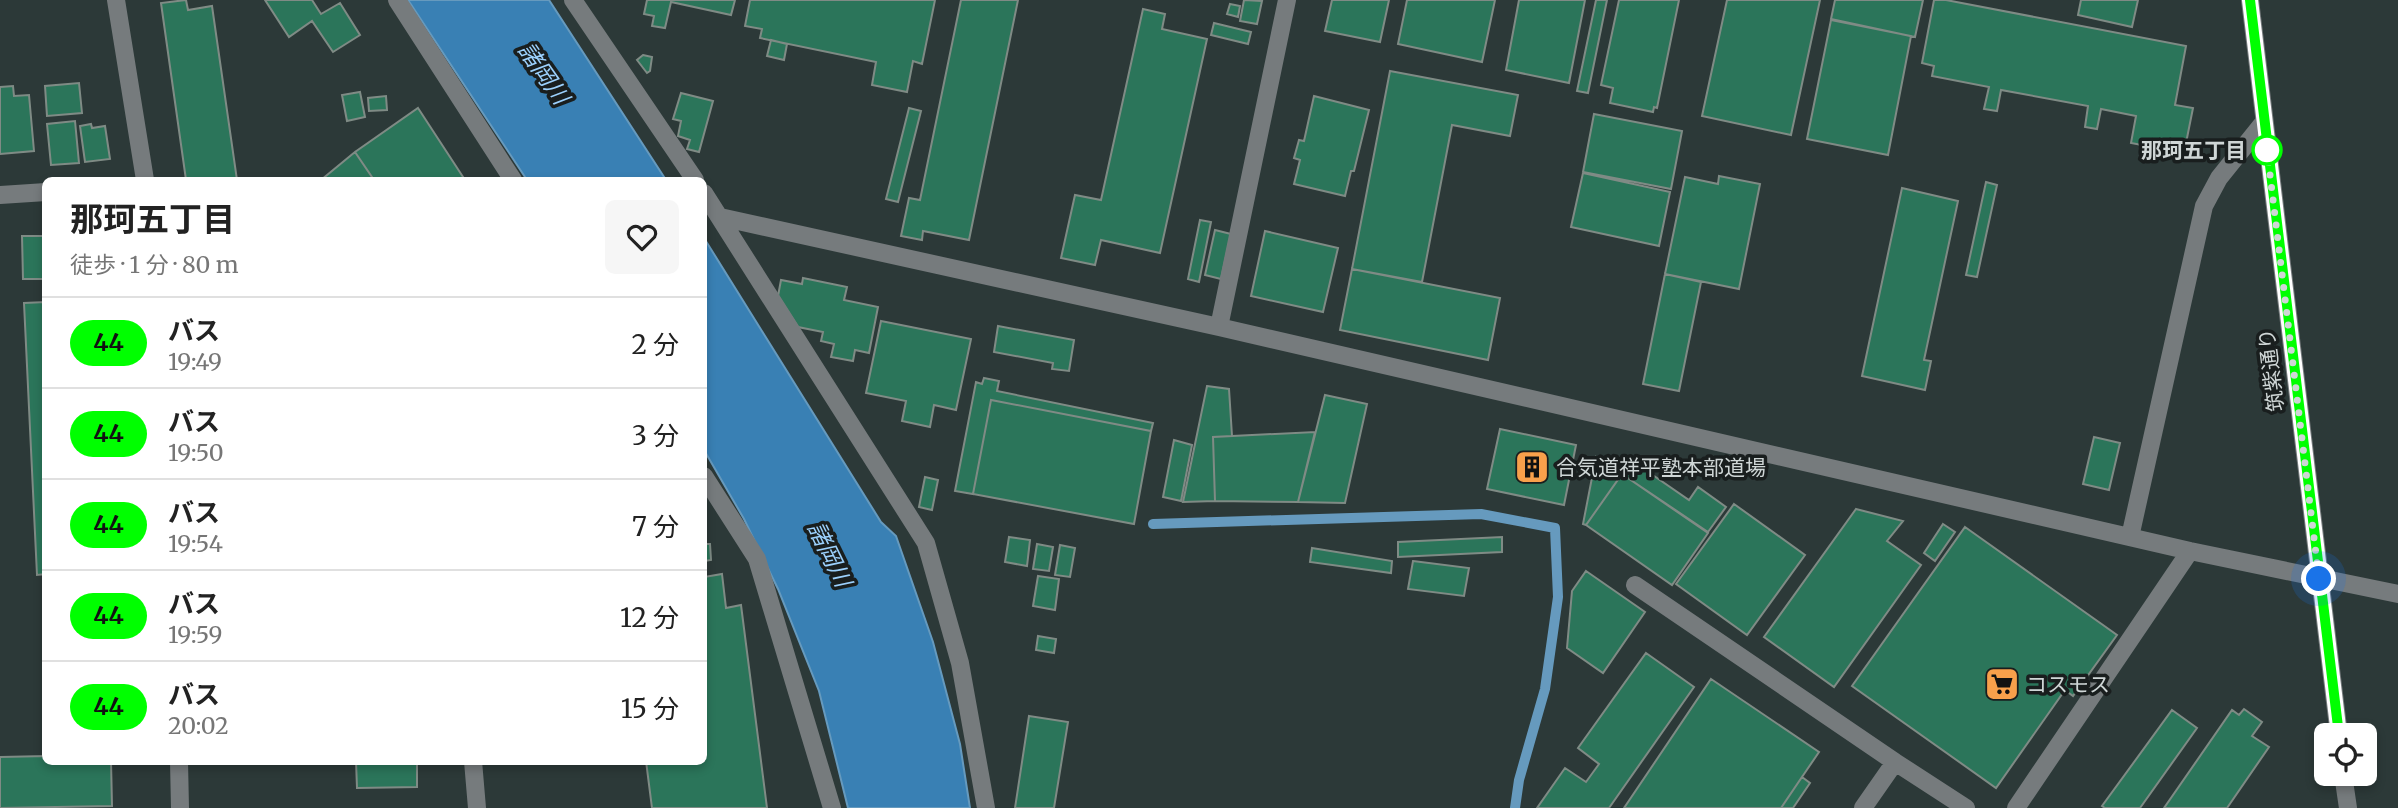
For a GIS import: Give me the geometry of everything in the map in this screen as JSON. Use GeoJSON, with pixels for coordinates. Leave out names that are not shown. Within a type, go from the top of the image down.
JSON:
{"type":"FeatureCollection","features":[{"type":"Feature","properties":{"kind":"street"},"geometry":{"type":"LineString","coordinates":[[116,0],[145,177]]}},
{"type":"Feature","properties":{"kind":"street"},"geometry":{"type":"LineString","coordinates":[[397,0],[511,177]]}},
{"type":"Feature","properties":{"kind":"street"},"geometry":{"type":"LineString","coordinates":[[573,0],[693,177]]}},
{"type":"Feature","properties":{"kind":"street"},"geometry":{"type":"LineString","coordinates":[[1219,327],[1287,0]]}},
{"type":"Feature","properties":{"kind":"street","name":"筑紫通り"},"geometry":{"type":"LineString","coordinates":[[2250,0],[2337,723]]}},
{"type":"Feature","properties":{"kind":"street"},"geometry":{"type":"LineString","coordinates":[[2130,537],[2204,206],[2219,178],[2264,122]]}},
{"type":"Feature","properties":{"kind":"street"},"geometry":{"type":"LineString","coordinates":[[0,195],[42,192]]}},
{"type":"Feature","properties":{"kind":"street"},"geometry":{"type":"LineString","coordinates":[[707,197],[926,543],[960,663],[986,808]]}},
{"type":"Feature","properties":{"kind":"street"},"geometry":{"type":"LineString","coordinates":[[720,217],[1219,327],[2190,551],[2398,594]]}},
{"type":"Feature","properties":{"kind":"street"},"geometry":{"type":"LineString","coordinates":[[707,481],[757,559],[832,808]]}},
{"type":"Feature","properties":{"kind":"street"},"geometry":{"type":"LineString","coordinates":[[2016,808],[2190,551]]}},
{"type":"Feature","properties":{"kind":"street"},"geometry":{"type":"LineString","coordinates":[[1634,585],[1966,808]]}},
{"type":"Feature","properties":{"kind":"street"},"geometry":{"type":"LineString","coordinates":[[1863,808],[1895,762]]}},
{"type":"Feature","properties":{"kind":"street"},"geometry":{"type":"LineString","coordinates":[[178,765],[180,808]]}},
{"type":"Feature","properties":{"kind":"street"},"geometry":{"type":"LineString","coordinates":[[473,765],[477,808]]}},
{"type":"Feature","properties":{"kind":"street"},"geometry":{"type":"LineString","coordinates":[[2345,786],[2348,808]]}},
{"type":"Feature","properties":{"kind":"water","name":"諸岡川"},"geometry":{"type":"Polygon","coordinates":[[[408,0],[549,0],[664,177],[525,177],[408,0]]]}},
{"type":"Feature","properties":{"kind":"water","name":"諸岡川"},"geometry":{"type":"Polygon","coordinates":[[[707,243],[881,522],[896,536],[933,642],[960,744],[970,808],[848,808],[819,691],[778,589],[744,519],[707,455],[707,243]]]}},
{"type":"Feature","properties":{"kind":"building"},"geometry":{"type":"Polygon","coordinates":[[[186,0],[188,10],[212,6],[237,177],[186,177],[161,3],[186,0]]]}},
{"type":"Feature","properties":{"kind":"building"},"geometry":{"type":"Polygon","coordinates":[[[265,0],[312,0],[321,14],[340,3],[360,35],[333,52],[312,21],[289,37],[265,0]]]}},
{"type":"Feature","properties":{"kind":"building"},"geometry":{"type":"Polygon","coordinates":[[[647,0],[735,0],[731,15],[671,2],[665,28],[652,26],[654,16],[644,14],[647,0]]]}},
{"type":"Feature","properties":{"kind":"building"},"geometry":{"type":"Polygon","coordinates":[[[750,0],[935,0],[922,64],[913,61],[907,92],[872,85],[876,62],[760,38],[762,29],[745,26],[750,0]]]}},
{"type":"Feature","properties":{"kind":"building"},"geometry":{"type":"Polygon","coordinates":[[[961,0],[1018,0],[969,240],[923,231],[922,240],[901,236],[909,198],[920,200],[961,0]]]}},
{"type":"Feature","properties":{"kind":"building"},"geometry":{"type":"Polygon","coordinates":[[[1244,0],[1262,1],[1257,24],[1240,21],[1244,0]]]}},
{"type":"Feature","properties":{"kind":"building"},"geometry":{"type":"Polygon","coordinates":[[[1332,0],[1389,0],[1380,42],[1325,31],[1332,0]]]}},
{"type":"Feature","properties":{"kind":"building"},"geometry":{"type":"Polygon","coordinates":[[[1407,0],[1495,0],[1482,62],[1398,44],[1407,0]]]}},
{"type":"Feature","properties":{"kind":"building"},"geometry":{"type":"Polygon","coordinates":[[[1519,0],[1585,0],[1569,83],[1506,70],[1519,0]]]}},
{"type":"Feature","properties":{"kind":"building"},"geometry":{"type":"Polygon","coordinates":[[[1596,0],[1607,0],[1588,93],[1577,91],[1596,0]]]}},
{"type":"Feature","properties":{"kind":"building"},"geometry":{"type":"Polygon","coordinates":[[[1619,0],[1679,0],[1657,108],[1654,107],[1653,112],[1610,103],[1613,88],[1601,85],[1619,0]]]}},
{"type":"Feature","properties":{"kind":"building"},"geometry":{"type":"Polygon","coordinates":[[[1727,0],[1820,0],[1791,135],[1702,116],[1727,0]]]}},
{"type":"Feature","properties":{"kind":"building"},"geometry":{"type":"Polygon","coordinates":[[[1835,0],[1923,0],[1915,37],[1831,19],[1835,0]]]}},
{"type":"Feature","properties":{"kind":"building"},"geometry":{"type":"Polygon","coordinates":[[[1934,0],[1946,0],[2186,46],[2175,105],[2193,108],[2184,153],[2131,143],[2136,116],[2101,109],[2097,129],[2085,127],[2088,106],[2001,90],[1997,111],[1984,109],[1989,87],[1932,76],[1934,66],[1922,63],[1934,0]]]}},
{"type":"Feature","properties":{"kind":"building"},"geometry":{"type":"Polygon","coordinates":[[[2081,0],[2138,0],[2132,27],[2078,15],[2081,0]]]}},
{"type":"Feature","properties":{"kind":"building"},"geometry":{"type":"Polygon","coordinates":[[[1230,4],[1240,6],[1238,17],[1227,14],[1230,4]]]}},
{"type":"Feature","properties":{"kind":"building"},"geometry":{"type":"Polygon","coordinates":[[[1143,9],[1165,14],[1162,29],[1207,39],[1160,253],[1101,240],[1095,265],[1061,258],[1075,195],[1101,200],[1143,9]]]}},
{"type":"Feature","properties":{"kind":"building"},"geometry":{"type":"Polygon","coordinates":[[[1831,20],[1911,36],[1888,155],[1807,139],[1831,20]]]}},
{"type":"Feature","properties":{"kind":"building"},"geometry":{"type":"Polygon","coordinates":[[[1214,23],[1251,32],[1248,44],[1211,35],[1214,23]]]}},
{"type":"Feature","properties":{"kind":"building"},"geometry":{"type":"Polygon","coordinates":[[[771,40],[787,44],[784,60],[767,56],[771,40]]]}},
{"type":"Feature","properties":{"kind":"building"},"geometry":{"type":"Polygon","coordinates":[[[643,55],[652,57],[650,71],[647,73],[637,60],[643,55]]]}},
{"type":"Feature","properties":{"kind":"building"},"geometry":{"type":"Polygon","coordinates":[[[1390,71],[1518,95],[1510,136],[1452,125],[1422,282],[1352,269],[1390,71]]]}},
{"type":"Feature","properties":{"kind":"building"},"geometry":{"type":"Polygon","coordinates":[[[79,83],[82,113],[47,116],[45,86],[79,83]]]}},
{"type":"Feature","properties":{"kind":"building"},"geometry":{"type":"Polygon","coordinates":[[[13,86],[14,96],[29,95],[34,151],[0,154],[0,87],[13,86]]]}},
{"type":"Feature","properties":{"kind":"building"},"geometry":{"type":"Polygon","coordinates":[[[360,92],[365,117],[347,121],[342,95],[360,92]]]}},
{"type":"Feature","properties":{"kind":"building"},"geometry":{"type":"Polygon","coordinates":[[[681,93],[713,101],[699,152],[687,149],[690,140],[678,136],[681,121],[673,119],[681,93]]]}},
{"type":"Feature","properties":{"kind":"building"},"geometry":{"type":"Polygon","coordinates":[[[386,96],[387,110],[369,111],[368,98],[386,96]]]}},
{"type":"Feature","properties":{"kind":"building"},"geometry":{"type":"Polygon","coordinates":[[[1314,96],[1369,110],[1345,196],[1294,184],[1300,160],[1294,158],[1299,140],[1304,141],[1314,96]]]}},
{"type":"Feature","properties":{"kind":"building"},"geometry":{"type":"Polygon","coordinates":[[[418,108],[463,177],[372,177],[355,152],[418,108]]]}},
{"type":"Feature","properties":{"kind":"building"},"geometry":{"type":"Polygon","coordinates":[[[909,108],[921,111],[898,202],[886,199],[909,108]]]}},
{"type":"Feature","properties":{"kind":"building"},"geometry":{"type":"Polygon","coordinates":[[[1594,114],[1682,131],[1671,189],[1583,172],[1594,114]]]}},
{"type":"Feature","properties":{"kind":"building"},"geometry":{"type":"Polygon","coordinates":[[[75,121],[79,163],[51,165],[47,124],[75,121]]]}},
{"type":"Feature","properties":{"kind":"building"},"geometry":{"type":"Polygon","coordinates":[[[91,124],[92,128],[105,126],[110,159],[85,162],[80,126],[91,124]]]}},
{"type":"Feature","properties":{"kind":"building"},"geometry":{"type":"Polygon","coordinates":[[[355,152],[372,177],[325,177],[355,152]]]}},
{"type":"Feature","properties":{"kind":"building"},"geometry":{"type":"Polygon","coordinates":[[[1583,173],[1670,192],[1659,246],[1571,227],[1583,173]]]}},
{"type":"Feature","properties":{"kind":"building"},"geometry":{"type":"Polygon","coordinates":[[[1719,176],[1760,184],[1739,289],[1665,274],[1685,177],[1718,184],[1719,176]]]}},
{"type":"Feature","properties":{"kind":"building"},"geometry":{"type":"Polygon","coordinates":[[[1986,182],[1997,185],[1977,277],[1966,275],[1986,182]]]}},
{"type":"Feature","properties":{"kind":"building"},"geometry":{"type":"Polygon","coordinates":[[[1902,188],[1958,201],[1924,360],[1931,361],[1925,390],[1862,376],[1902,188]]]}},
{"type":"Feature","properties":{"kind":"building"},"geometry":{"type":"Polygon","coordinates":[[[1200,220],[1211,222],[1199,282],[1188,279],[1200,220]]]}},
{"type":"Feature","properties":{"kind":"building"},"geometry":{"type":"Polygon","coordinates":[[[1215,230],[1231,234],[1221,279],[1205,275],[1215,230]]]}},
{"type":"Feature","properties":{"kind":"building"},"geometry":{"type":"Polygon","coordinates":[[[1265,231],[1338,248],[1323,312],[1251,296],[1265,231]]]}},
{"type":"Feature","properties":{"kind":"building"},"geometry":{"type":"Polygon","coordinates":[[[22,236],[42,236],[42,279],[23,279],[22,236]]]}},
{"type":"Feature","properties":{"kind":"building"},"geometry":{"type":"Polygon","coordinates":[[[1352,269],[1500,298],[1488,360],[1340,330],[1352,269]]]}},
{"type":"Feature","properties":{"kind":"building"},"geometry":{"type":"Polygon","coordinates":[[[1665,274],[1701,282],[1679,391],[1643,384],[1665,274]]]}},
{"type":"Feature","properties":{"kind":"building"},"geometry":{"type":"Polygon","coordinates":[[[803,278],[847,287],[844,300],[878,307],[869,353],[855,350],[853,361],[831,357],[834,344],[821,341],[823,332],[798,327],[778,296],[781,280],[802,284],[803,278]]]}},
{"type":"Feature","properties":{"kind":"building"},"geometry":{"type":"Polygon","coordinates":[[[42,302],[42,574],[37,575],[24,303],[42,302]]]}},
{"type":"Feature","properties":{"kind":"building"},"geometry":{"type":"Polygon","coordinates":[[[881,321],[971,339],[956,410],[934,405],[930,427],[902,421],[906,401],[866,393],[881,321]]]}},
{"type":"Feature","properties":{"kind":"building"},"geometry":{"type":"Polygon","coordinates":[[[998,326],[1074,340],[1069,371],[1052,369],[1053,363],[994,352],[998,326]]]}},
{"type":"Feature","properties":{"kind":"building"},"geometry":{"type":"Polygon","coordinates":[[[984,378],[999,381],[997,391],[1153,423],[1151,431],[991,400],[973,494],[955,491],[976,382],[982,384],[984,378]]]}},
{"type":"Feature","properties":{"kind":"building"},"geometry":{"type":"Polygon","coordinates":[[[1207,386],[1229,389],[1232,436],[1213,437],[1215,501],[1183,502],[1207,386]]]}},
{"type":"Feature","properties":{"kind":"building"},"geometry":{"type":"Polygon","coordinates":[[[1325,395],[1367,404],[1345,503],[1298,502],[1325,395]]]}},
{"type":"Feature","properties":{"kind":"building"},"geometry":{"type":"Polygon","coordinates":[[[991,400],[1151,431],[1134,524],[973,494],[991,400]]]}},
{"type":"Feature","properties":{"kind":"building","name":"合気道祥平塾本部道場"},"geometry":{"type":"Polygon","coordinates":[[[1500,429],[1576,445],[1564,505],[1487,489],[1500,429]]]}},
{"type":"Feature","properties":{"kind":"building"},"geometry":{"type":"Polygon","coordinates":[[[1315,432],[1298,502],[1215,501],[1213,437],[1315,432]]]}},
{"type":"Feature","properties":{"kind":"building"},"geometry":{"type":"Polygon","coordinates":[[[2094,437],[2120,443],[2109,490],[2083,484],[2094,437]]]}},
{"type":"Feature","properties":{"kind":"building"},"geometry":{"type":"Polygon","coordinates":[[[1174,440],[1192,445],[1181,501],[1163,497],[1174,440]]]}},
{"type":"Feature","properties":{"kind":"building"},"geometry":{"type":"Polygon","coordinates":[[[1596,457],[1622,474],[1586,525],[1583,524],[1596,457]]]}},
{"type":"Feature","properties":{"kind":"building"},"geometry":{"type":"Polygon","coordinates":[[[1631,460],[1689,500],[1698,487],[1726,507],[1708,532],[1622,474],[1631,460]]]}},
{"type":"Feature","properties":{"kind":"building"},"geometry":{"type":"Polygon","coordinates":[[[1622,474],[1708,533],[1672,585],[1586,525],[1622,474]]]}},
{"type":"Feature","properties":{"kind":"building"},"geometry":{"type":"Polygon","coordinates":[[[925,477],[938,480],[932,510],[919,507],[925,477]]]}},
{"type":"Feature","properties":{"kind":"building"},"geometry":{"type":"Polygon","coordinates":[[[1734,504],[1805,555],[1747,635],[1676,584],[1734,504]]]}},
{"type":"Feature","properties":{"kind":"building"},"geometry":{"type":"Polygon","coordinates":[[[1856,509],[1903,521],[1887,541],[1921,565],[1834,687],[1764,637],[1856,509]]]}},
{"type":"Feature","properties":{"kind":"building"},"geometry":{"type":"Polygon","coordinates":[[[1943,524],[1955,532],[1935,561],[1924,553],[1943,524]]]}},
{"type":"Feature","properties":{"kind":"building"},"geometry":{"type":"Polygon","coordinates":[[[1965,527],[2117,635],[2073,696],[2065,690],[1996,788],[1852,686],[1965,527]]]}},
{"type":"Feature","properties":{"kind":"building"},"geometry":{"type":"Polygon","coordinates":[[[1009,537],[1030,540],[1027,566],[1005,562],[1009,537]]]}},
{"type":"Feature","properties":{"kind":"building"},"geometry":{"type":"Polygon","coordinates":[[[1502,537],[1502,552],[1398,557],[1398,542],[1502,537]]]}},
{"type":"Feature","properties":{"kind":"building"},"geometry":{"type":"Polygon","coordinates":[[[707,544],[710,544],[711,560],[707,561],[707,544]]]}},
{"type":"Feature","properties":{"kind":"building"},"geometry":{"type":"Polygon","coordinates":[[[1037,544],[1053,547],[1049,571],[1033,569],[1037,544]]]}},
{"type":"Feature","properties":{"kind":"building"},"geometry":{"type":"Polygon","coordinates":[[[1060,545],[1075,548],[1070,577],[1055,575],[1060,545]]]}},
{"type":"Feature","properties":{"kind":"building"},"geometry":{"type":"Polygon","coordinates":[[[1312,548],[1392,561],[1391,573],[1310,562],[1312,548]]]}},
{"type":"Feature","properties":{"kind":"building"},"geometry":{"type":"Polygon","coordinates":[[[1413,561],[1469,568],[1464,596],[1408,589],[1413,561]]]}},
{"type":"Feature","properties":{"kind":"building"},"geometry":{"type":"Polygon","coordinates":[[[1586,571],[1645,612],[1603,673],[1567,648],[1572,591],[1586,571]]]}},
{"type":"Feature","properties":{"kind":"building"},"geometry":{"type":"Polygon","coordinates":[[[722,574],[726,608],[741,605],[767,808],[652,808],[647,765],[707,765],[707,576],[722,574]]]}},
{"type":"Feature","properties":{"kind":"building"},"geometry":{"type":"Polygon","coordinates":[[[1038,576],[1059,579],[1055,610],[1033,606],[1038,576]]]}},
{"type":"Feature","properties":{"kind":"building"},"geometry":{"type":"Polygon","coordinates":[[[1038,636],[1056,639],[1054,653],[1036,650],[1038,636]]]}},
{"type":"Feature","properties":{"kind":"building"},"geometry":{"type":"Polygon","coordinates":[[[1646,653],[1694,687],[1609,808],[1537,808],[1565,768],[1586,782],[1599,764],[1578,748],[1646,653]]]}},
{"type":"Feature","properties":{"kind":"building"},"geometry":{"type":"Polygon","coordinates":[[[1711,679],[1819,752],[1781,808],[1624,808],[1711,679]]]}},
{"type":"Feature","properties":{"kind":"building"},"geometry":{"type":"Polygon","coordinates":[[[2244,709],[2262,722],[2252,736],[2269,747],[2227,808],[2164,808],[2232,710],[2239,715],[2244,709]]]}},
{"type":"Feature","properties":{"kind":"building"},"geometry":{"type":"Polygon","coordinates":[[[2172,710],[2197,728],[2140,808],[2102,806],[2172,710]]]}},
{"type":"Feature","properties":{"kind":"building"},"geometry":{"type":"Polygon","coordinates":[[[1029,716],[1068,722],[1054,808],[1015,808],[1029,716]]]}},
{"type":"Feature","properties":{"kind":"building"},"geometry":{"type":"Polygon","coordinates":[[[42,756],[42,765],[111,765],[112,806],[0,808],[0,757],[42,756]]]}},
{"type":"Feature","properties":{"kind":"building"},"geometry":{"type":"Polygon","coordinates":[[[356,765],[417,765],[417,787],[357,788],[356,765]]]}},
{"type":"Feature","properties":{"kind":"building"},"geometry":{"type":"Polygon","coordinates":[[[1802,777],[1810,783],[1793,808],[1781,808],[1802,777]]]}},
{"type":"Feature","properties":{"kind":"waterway"},"geometry":{"type":"LineString","coordinates":[[1153,524],[1481,514],[1555,528],[1558,597],[1545,689],[1519,780],[1515,808]]}},
{"type":"Feature","properties":{"kind":"bus line","name":"44"},"geometry":{"type":"LineString","coordinates":[[2250,0],[2337,723]]}},
{"type":"Feature","properties":{"kind":"place","name":"那珂五丁目"},"geometry":{"type":"Point","coordinates":[2267,150]}},
{"type":"Feature","properties":{"kind":"place","name":"合気道祥平塾本部道場"},"geometry":{"type":"Point","coordinates":[1532,467]}},
{"type":"Feature","properties":{"kind":"place","name":"コスモス"},"geometry":{"type":"Point","coordinates":[2002,684]}},
{"type":"Feature","properties":{"kind":"route"},"geometry":{"type":"LineString","coordinates":[[2267,150],[2319,579]]}}]}
